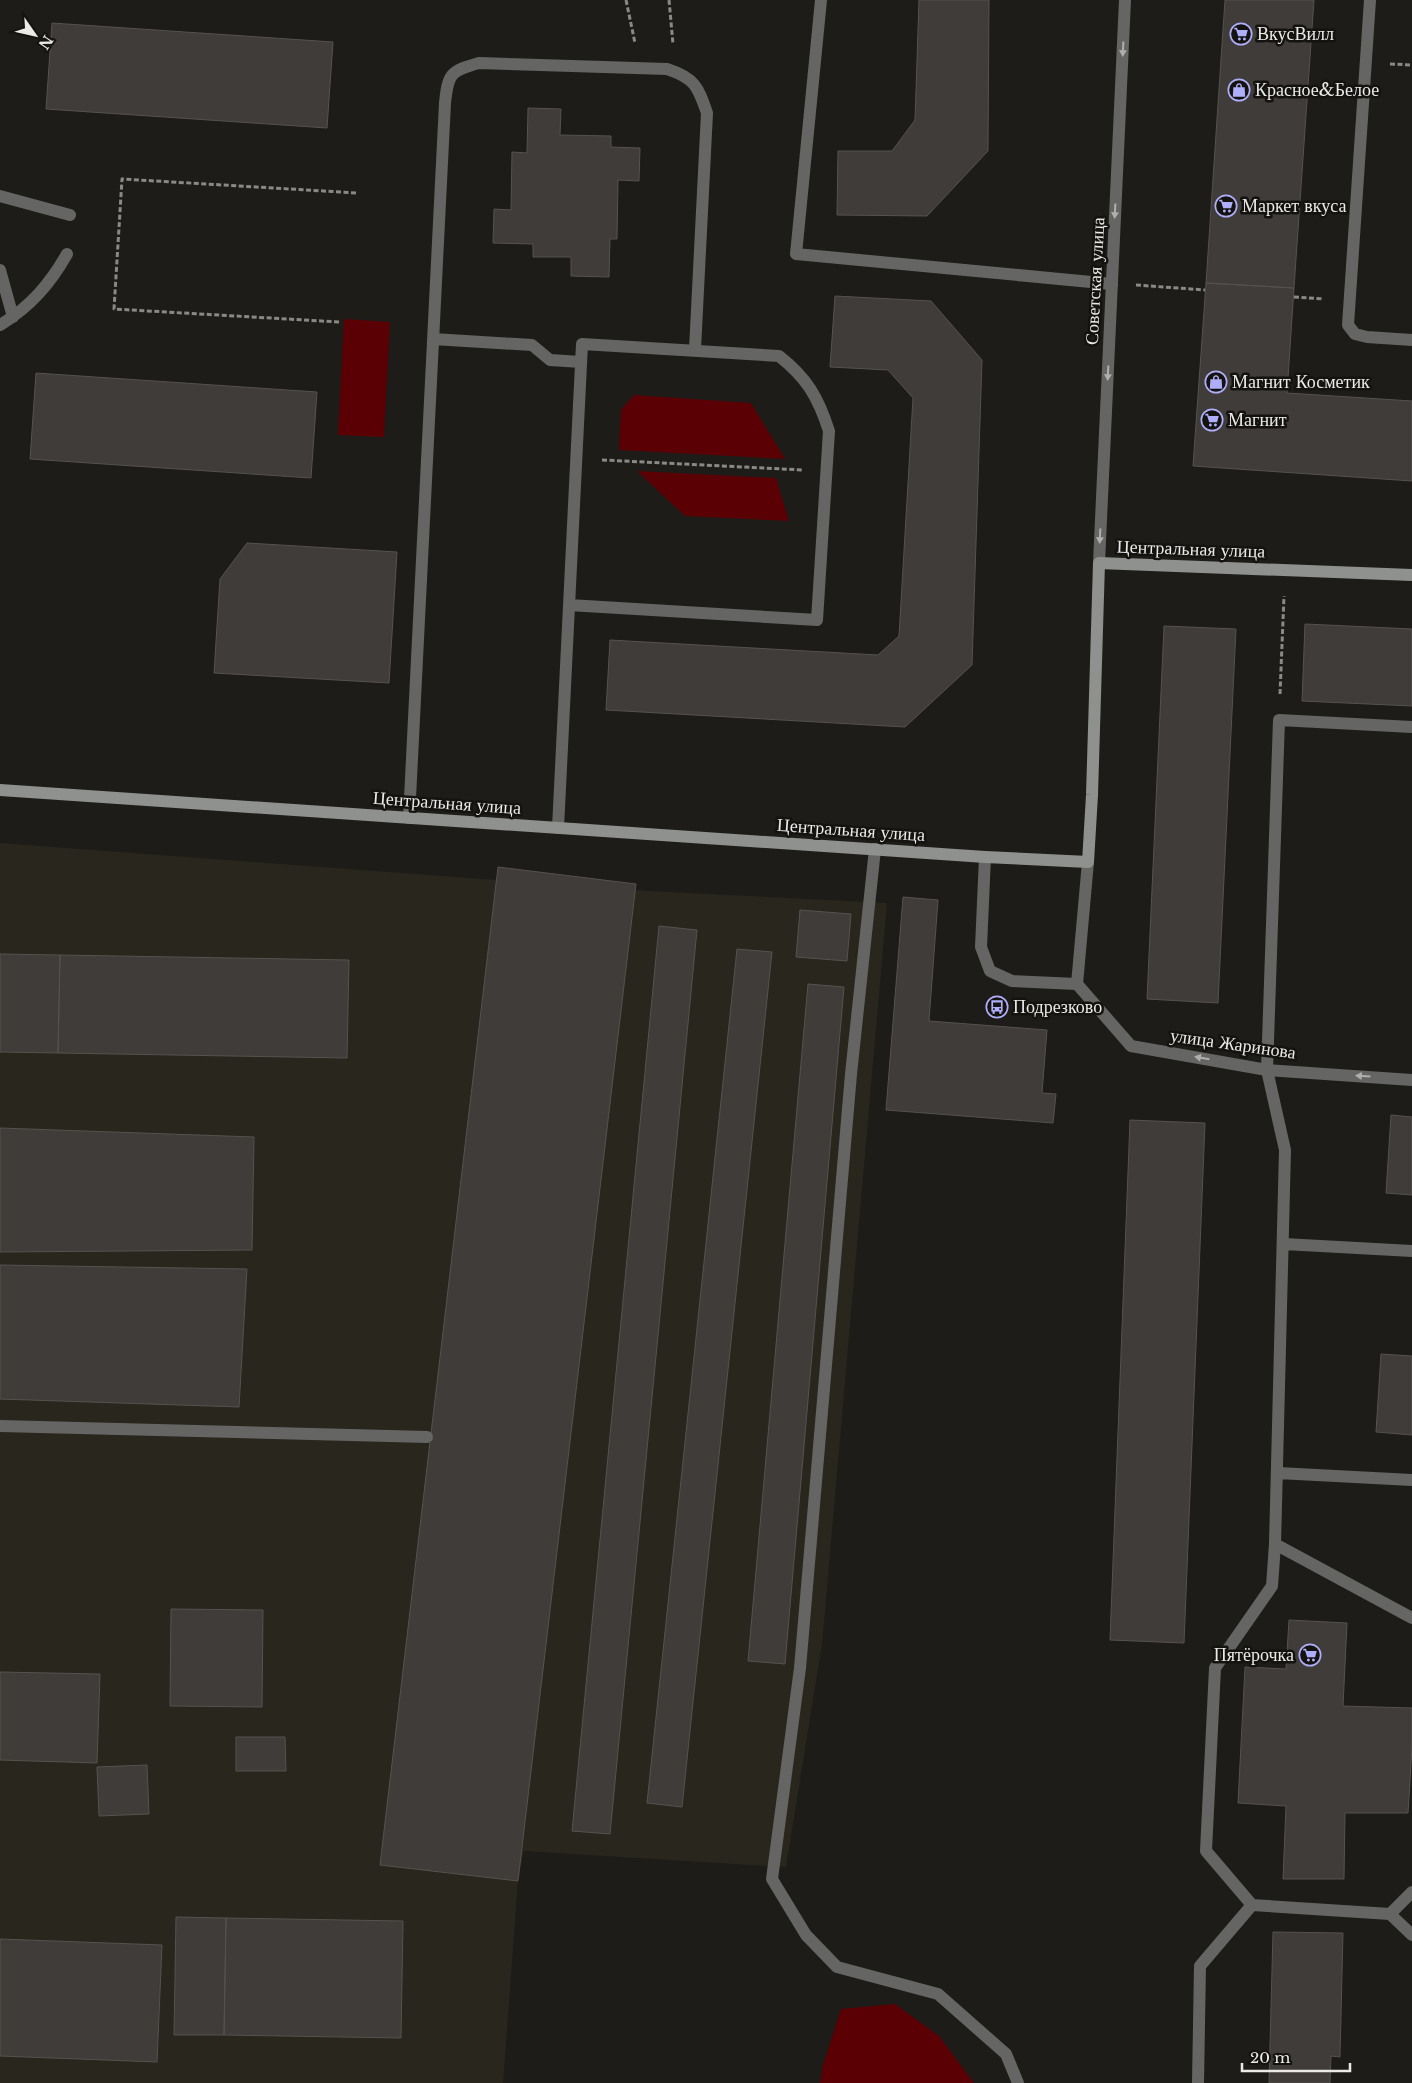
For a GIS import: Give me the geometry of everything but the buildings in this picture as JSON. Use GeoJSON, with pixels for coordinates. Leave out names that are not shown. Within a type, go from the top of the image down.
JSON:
{"type":"FeatureCollection","features":[{"type":"Feature","properties":{"kind":"street"},"geometry":{"type":"LineString","coordinates":[[822,0],[796,254],[1112,284]]}},
{"type":"Feature","properties":{"kind":"street","name":"Советская улица"},"geometry":{"type":"LineString","coordinates":[[1099,563],[1125,0]]}},
{"type":"Feature","properties":{"kind":"street"},"geometry":{"type":"LineString","coordinates":[[1370,0],[1348,325],[1355,334],[1367,337],[1412,340]]}},
{"type":"Feature","properties":{"kind":"street"},"geometry":{"type":"LineString","coordinates":[[409,818],[447,82],[458,69],[478,63],[668,69],[683,74],[699,90],[707,113],[695,349]]}},
{"type":"Feature","properties":{"kind":"street"},"geometry":{"type":"LineString","coordinates":[[0,196],[70,215]]}},
{"type":"Feature","properties":{"kind":"street"},"geometry":{"type":"LineString","coordinates":[[0,325],[13,317],[43,290],[56,273],[66,254]]}},
{"type":"Feature","properties":{"kind":"street"},"geometry":{"type":"LineString","coordinates":[[0,270],[13,317]]}},
{"type":"Feature","properties":{"kind":"street"},"geometry":{"type":"LineString","coordinates":[[433,339],[532,345],[550,360],[581,362]]}},
{"type":"Feature","properties":{"kind":"street"},"geometry":{"type":"LineString","coordinates":[[558,828],[576,459],[582,344],[695,349],[779,356],[796,369],[810,386],[822,407],[828,431],[817,620],[569,605]]}},
{"type":"Feature","properties":{"kind":"street","name":"Центральная улица"},"geometry":{"type":"LineString","coordinates":[[0,790],[985,857],[1088,862],[1092,795],[1099,563],[1412,575]]}},
{"type":"Feature","properties":{"kind":"street"},"geometry":{"type":"LineString","coordinates":[[1412,728],[1279,720],[1267,1070],[1285,1150],[1275,1544],[1272,1586],[1215,1668],[1206,1851],[1252,1905],[1390,1914],[1412,1935]]}},
{"type":"Feature","properties":{"kind":"street"},"geometry":{"type":"LineString","coordinates":[[875,849],[851,1074],[800,1668],[772,1879],[806,1936],[837,1967],[938,1994],[1006,2054],[1018,2083]]}},
{"type":"Feature","properties":{"kind":"street"},"geometry":{"type":"LineString","coordinates":[[985,857],[981,946],[990,971],[1012,981],[1077,984],[1088,862]]}},
{"type":"Feature","properties":{"kind":"street","name":"улица Жаринова"},"geometry":{"type":"LineString","coordinates":[[1077,984],[1130,1046],[1267,1070],[1412,1080]]}},
{"type":"Feature","properties":{"kind":"street"},"geometry":{"type":"LineString","coordinates":[[1284,1244],[1412,1252]]}},
{"type":"Feature","properties":{"kind":"street"},"geometry":{"type":"LineString","coordinates":[[0,1426],[427,1437]]}},
{"type":"Feature","properties":{"kind":"street"},"geometry":{"type":"LineString","coordinates":[[1278,1473],[1412,1480]]}},
{"type":"Feature","properties":{"kind":"street"},"geometry":{"type":"LineString","coordinates":[[1275,1544],[1412,1618]]}},
{"type":"Feature","properties":{"kind":"street"},"geometry":{"type":"LineString","coordinates":[[1390,1914],[1412,1892]]}},
{"type":"Feature","properties":{"kind":"street"},"geometry":{"type":"LineString","coordinates":[[1198,2083],[1200,1966],[1252,1905]]}},
{"type":"Feature","properties":{"kind":"path"},"geometry":{"type":"LineString","coordinates":[[626,0],[641,68]]}},
{"type":"Feature","properties":{"kind":"path"},"geometry":{"type":"LineString","coordinates":[[669,0],[675,71]]}},
{"type":"Feature","properties":{"kind":"path"},"geometry":{"type":"LineString","coordinates":[[339,322],[114,309],[122,179],[356,193]]}},
{"type":"Feature","properties":{"kind":"path"},"geometry":{"type":"LineString","coordinates":[[1112,284],[1205,290]]}},
{"type":"Feature","properties":{"kind":"path"},"geometry":{"type":"LineString","coordinates":[[1294,297],[1350,301]]}},
{"type":"Feature","properties":{"kind":"path"},"geometry":{"type":"LineString","coordinates":[[576,459],[826,471]]}},
{"type":"Feature","properties":{"kind":"path"},"geometry":{"type":"LineString","coordinates":[[1279,720],[1284,590]]}},
{"type":"Feature","properties":{"kind":"shaded area"},"geometry":{"type":"Polygon","coordinates":[[[344,319],[390,322],[384,437],[338,435],[344,319]]]}},
{"type":"Feature","properties":{"kind":"shaded area"},"geometry":{"type":"Polygon","coordinates":[[[634,395],[751,403],[785,459],[619,450],[621,410],[634,395]]]}},
{"type":"Feature","properties":{"kind":"shaded area"},"geometry":{"type":"Polygon","coordinates":[[[637,471],[776,478],[789,521],[685,516],[637,471]]]}},
{"type":"Feature","properties":{"kind":"shaded area"},"geometry":{"type":"Polygon","coordinates":[[[0,843],[629,890],[887,903],[822,1644],[786,1867],[524,1851],[518,1881],[503,2083],[0,2083],[0,843]]]}},
{"type":"Feature","properties":{"kind":"shaded area"},"geometry":{"type":"Polygon","coordinates":[[[895,2004],[939,2036],[974,2083],[820,2083],[823,2065],[841,2009],[895,2004]]]}},
{"type":"Feature","properties":{"kind":"place","name":"ВкусВилл"},"geometry":{"type":"Point","coordinates":[1241,34]}},
{"type":"Feature","properties":{"kind":"place","name":"Красное&Белое"},"geometry":{"type":"Point","coordinates":[1239,90]}},
{"type":"Feature","properties":{"kind":"place","name":"Маркет вкуса"},"geometry":{"type":"Point","coordinates":[1226,206]}},
{"type":"Feature","properties":{"kind":"place","name":"Магнит Косметик"},"geometry":{"type":"Point","coordinates":[1216,382]}},
{"type":"Feature","properties":{"kind":"place","name":"Магнит"},"geometry":{"type":"Point","coordinates":[1212,420]}},
{"type":"Feature","properties":{"kind":"place","name":"Подрезково"},"geometry":{"type":"Point","coordinates":[997,1007]}},
{"type":"Feature","properties":{"kind":"place","name":"Пятёрочка"},"geometry":{"type":"Point","coordinates":[1310,1655]}}]}
